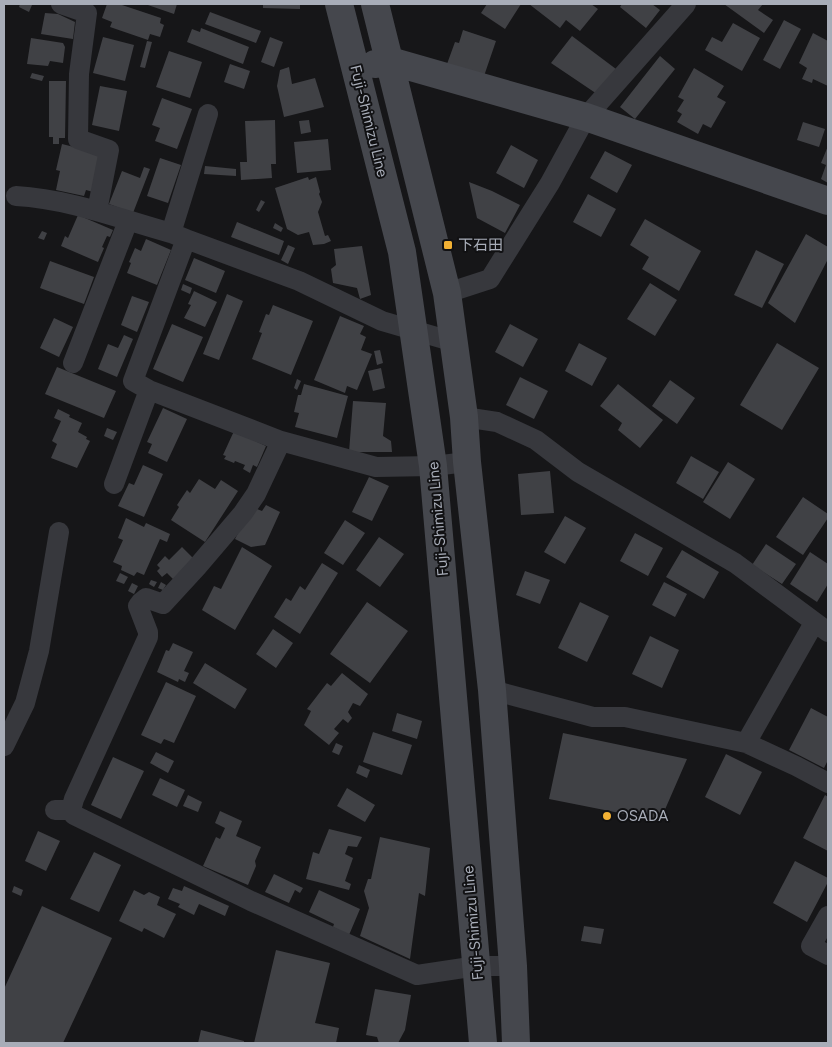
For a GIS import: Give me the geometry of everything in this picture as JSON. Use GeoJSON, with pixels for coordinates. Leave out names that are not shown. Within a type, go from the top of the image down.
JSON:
{"type":"FeatureCollection","features":[{"type":"Feature","properties":{"kind":"main road","name":"Fuji-Shimizu Line"},"geometry":{"type":"LineString","coordinates":[[339,4],[402,252],[434,466],[483,1043]]}},
{"type":"Feature","properties":{"kind":"main road"},"geometry":{"type":"LineString","coordinates":[[375,4],[447,293],[454,342],[464,417],[467,462],[492,690],[513,966],[516,1043]]}},
{"type":"Feature","properties":{"kind":"main road"},"geometry":{"type":"LineString","coordinates":[[356,68],[390,61],[586,117],[828,201]]}},
{"type":"Feature","properties":{"kind":"street"},"geometry":{"type":"LineString","coordinates":[[61,4],[87,13],[79,74],[78,139],[109,150],[97,211]]}},
{"type":"Feature","properties":{"kind":"street"},"geometry":{"type":"LineString","coordinates":[[447,293],[490,279],[550,182],[586,117],[686,4]]}},
{"type":"Feature","properties":{"kind":"street"},"geometry":{"type":"LineString","coordinates":[[208,114],[178,236],[134,381],[149,390],[281,441],[376,467],[434,466],[467,462]]}},
{"type":"Feature","properties":{"kind":"street"},"geometry":{"type":"LineString","coordinates":[[16,196],[62,201],[178,236],[299,281],[382,321],[414,332],[454,342]]}},
{"type":"Feature","properties":{"kind":"street"},"geometry":{"type":"LineString","coordinates":[[73,363],[128,221]]}},
{"type":"Feature","properties":{"kind":"street"},"geometry":{"type":"LineString","coordinates":[[114,484],[149,390]]}},
{"type":"Feature","properties":{"kind":"street"},"geometry":{"type":"LineString","coordinates":[[464,417],[497,422],[536,440],[578,472],[736,563],[821,627],[746,743]]}},
{"type":"Feature","properties":{"kind":"street"},"geometry":{"type":"LineString","coordinates":[[281,441],[256,494],[243,513],[197,567],[162,604],[146,598],[138,606],[148,632],[148,638],[74,798],[63,810],[251,901],[417,975],[477,966],[513,966]]}},
{"type":"Feature","properties":{"kind":"street"},"geometry":{"type":"LineString","coordinates":[[4,746],[25,704],[39,651],[59,532]]}},
{"type":"Feature","properties":{"kind":"street"},"geometry":{"type":"LineString","coordinates":[[492,690],[593,717],[625,717],[746,743],[828,782]]}},
{"type":"Feature","properties":{"kind":"street"},"geometry":{"type":"LineString","coordinates":[[828,916],[812,946],[828,955]]}},
{"type":"Feature","properties":{"kind":"building"},"geometry":{"type":"Polygon","coordinates":[[[20,4],[32,5],[29,12],[19,7],[20,4]]]}},
{"type":"Feature","properties":{"kind":"building"},"geometry":{"type":"Polygon","coordinates":[[[107,4],[119,4],[161,18],[160,23],[164,25],[160,37],[150,34],[148,40],[110,27],[112,22],[102,18],[107,4]]]}},
{"type":"Feature","properties":{"kind":"building"},"geometry":{"type":"Polygon","coordinates":[[[145,4],[177,4],[174,14],[145,4]]]}},
{"type":"Feature","properties":{"kind":"building"},"geometry":{"type":"Polygon","coordinates":[[[263,4],[300,4],[300,9],[263,8],[263,4]]]}},
{"type":"Feature","properties":{"kind":"building"},"geometry":{"type":"Polygon","coordinates":[[[487,4],[521,4],[505,29],[481,13],[487,4]]]}},
{"type":"Feature","properties":{"kind":"building"},"geometry":{"type":"Polygon","coordinates":[[[529,4],[591,4],[598,9],[580,31],[566,20],[560,28],[529,4]]]}},
{"type":"Feature","properties":{"kind":"building"},"geometry":{"type":"Polygon","coordinates":[[[622,4],[652,4],[660,10],[646,28],[620,7],[622,4]]]}},
{"type":"Feature","properties":{"kind":"building"},"geometry":{"type":"Polygon","coordinates":[[[724,4],[763,4],[758,10],[773,20],[764,33],[724,4]]]}},
{"type":"Feature","properties":{"kind":"building"},"geometry":{"type":"Polygon","coordinates":[[[210,12],[261,31],[256,43],[205,24],[210,12]]]}},
{"type":"Feature","properties":{"kind":"building"},"geometry":{"type":"Polygon","coordinates":[[[45,13],[58,14],[75,22],[73,39],[41,34],[45,13]]]}},
{"type":"Feature","properties":{"kind":"building"},"geometry":{"type":"Polygon","coordinates":[[[784,20],[801,29],[780,69],[763,60],[784,20]]]}},
{"type":"Feature","properties":{"kind":"building"},"geometry":{"type":"Polygon","coordinates":[[[733,23],[760,38],[742,71],[705,50],[712,37],[722,42],[733,23]]]}},
{"type":"Feature","properties":{"kind":"building"},"geometry":{"type":"Polygon","coordinates":[[[201,28],[249,47],[243,64],[187,42],[192,29],[200,32],[201,28]]]}},
{"type":"Feature","properties":{"kind":"building"},"geometry":{"type":"Polygon","coordinates":[[[463,30],[496,41],[484,76],[447,64],[455,42],[459,43],[463,30]]]}},
{"type":"Feature","properties":{"kind":"building"},"geometry":{"type":"Polygon","coordinates":[[[813,33],[828,41],[828,86],[813,79],[812,83],[802,79],[807,68],[799,63],[813,33]]]}},
{"type":"Feature","properties":{"kind":"building"},"geometry":{"type":"Polygon","coordinates":[[[572,36],[616,69],[597,94],[551,63],[572,36]]]}},
{"type":"Feature","properties":{"kind":"building"},"geometry":{"type":"Polygon","coordinates":[[[103,37],[134,45],[125,81],[93,73],[103,37]]]}},
{"type":"Feature","properties":{"kind":"building"},"geometry":{"type":"Polygon","coordinates":[[[270,37],[283,42],[274,67],[261,62],[270,37]]]}},
{"type":"Feature","properties":{"kind":"building"},"geometry":{"type":"Polygon","coordinates":[[[31,38],[63,43],[65,47],[63,63],[50,61],[48,66],[27,64],[31,38]]]}},
{"type":"Feature","properties":{"kind":"building"},"geometry":{"type":"Polygon","coordinates":[[[147,41],[152,42],[145,68],[140,67],[147,41]]]}},
{"type":"Feature","properties":{"kind":"building"},"geometry":{"type":"Polygon","coordinates":[[[169,51],[202,62],[190,98],[156,87],[169,51]]]}},
{"type":"Feature","properties":{"kind":"building"},"geometry":{"type":"Polygon","coordinates":[[[660,56],[675,69],[635,119],[620,107],[660,56]]]}},
{"type":"Feature","properties":{"kind":"building"},"geometry":{"type":"Polygon","coordinates":[[[230,64],[250,71],[244,89],[224,82],[230,64]]]}},
{"type":"Feature","properties":{"kind":"building"},"geometry":{"type":"Polygon","coordinates":[[[289,67],[292,84],[315,78],[324,107],[284,117],[277,86],[280,70],[289,67]]]}},
{"type":"Feature","properties":{"kind":"building"},"geometry":{"type":"Polygon","coordinates":[[[694,68],[724,86],[717,97],[726,102],[711,128],[703,124],[698,134],[677,122],[682,114],[677,111],[684,100],[678,97],[694,68]]]}},
{"type":"Feature","properties":{"kind":"building"},"geometry":{"type":"Polygon","coordinates":[[[32,73],[44,76],[42,81],[30,78],[32,73]]]}},
{"type":"Feature","properties":{"kind":"building"},"geometry":{"type":"Polygon","coordinates":[[[49,81],[66,81],[65,138],[59,138],[59,144],[53,144],[53,137],[49,137],[49,81]]]}},
{"type":"Feature","properties":{"kind":"building"},"geometry":{"type":"Polygon","coordinates":[[[100,86],[127,91],[119,131],[92,125],[100,86]]]}},
{"type":"Feature","properties":{"kind":"building"},"geometry":{"type":"Polygon","coordinates":[[[162,98],[192,109],[177,149],[155,141],[160,128],[152,125],[162,98]]]}},
{"type":"Feature","properties":{"kind":"building"},"geometry":{"type":"Polygon","coordinates":[[[275,120],[276,164],[271,164],[272,178],[241,180],[240,162],[247,162],[245,121],[275,120]]]}},
{"type":"Feature","properties":{"kind":"building"},"geometry":{"type":"Polygon","coordinates":[[[309,120],[311,132],[301,134],[299,121],[309,120]]]}},
{"type":"Feature","properties":{"kind":"building"},"geometry":{"type":"Polygon","coordinates":[[[803,122],[825,129],[819,147],[797,140],[803,122]]]}},
{"type":"Feature","properties":{"kind":"building"},"geometry":{"type":"Polygon","coordinates":[[[328,139],[331,170],[297,173],[294,142],[328,139]]]}},
{"type":"Feature","properties":{"kind":"building"},"geometry":{"type":"Polygon","coordinates":[[[62,144],[102,154],[93,192],[86,190],[84,196],[56,190],[60,171],[56,170],[62,144]]]}},
{"type":"Feature","properties":{"kind":"building"},"geometry":{"type":"Polygon","coordinates":[[[511,145],[538,160],[524,188],[496,173],[511,145]]]}},
{"type":"Feature","properties":{"kind":"building"},"geometry":{"type":"Polygon","coordinates":[[[828,146],[828,183],[821,179],[826,165],[821,163],[828,146]]]}},
{"type":"Feature","properties":{"kind":"building"},"geometry":{"type":"Polygon","coordinates":[[[605,151],[632,165],[617,193],[590,178],[605,151]]]}},
{"type":"Feature","properties":{"kind":"building"},"geometry":{"type":"Polygon","coordinates":[[[160,158],[181,165],[168,203],[147,196],[160,158]]]}},
{"type":"Feature","properties":{"kind":"building"},"geometry":{"type":"Polygon","coordinates":[[[205,166],[236,169],[236,176],[204,174],[205,166]]]}},
{"type":"Feature","properties":{"kind":"building"},"geometry":{"type":"Polygon","coordinates":[[[144,167],[150,169],[133,213],[109,204],[122,171],[140,178],[144,167]]]}},
{"type":"Feature","properties":{"kind":"building"},"geometry":{"type":"Polygon","coordinates":[[[308,177],[309,180],[316,177],[320,192],[322,202],[318,212],[325,236],[328,235],[331,241],[324,244],[313,245],[309,232],[298,235],[287,229],[275,188],[308,177]]]}},
{"type":"Feature","properties":{"kind":"building"},"geometry":{"type":"Polygon","coordinates":[[[469,182],[520,205],[505,233],[477,218],[469,182]]]}},
{"type":"Feature","properties":{"kind":"building"},"geometry":{"type":"Polygon","coordinates":[[[588,194],[616,209],[601,237],[573,222],[588,194]]]}},
{"type":"Feature","properties":{"kind":"building"},"geometry":{"type":"Polygon","coordinates":[[[261,200],[265,202],[259,212],[256,210],[261,200]]]}},
{"type":"Feature","properties":{"kind":"building"},"geometry":{"type":"Polygon","coordinates":[[[78,215],[113,230],[110,237],[107,236],[98,262],[61,246],[65,236],[68,238],[78,215]]]}},
{"type":"Feature","properties":{"kind":"building"},"geometry":{"type":"Polygon","coordinates":[[[645,219],[701,251],[679,291],[642,269],[649,257],[630,245],[645,219]]]}},
{"type":"Feature","properties":{"kind":"building"},"geometry":{"type":"Polygon","coordinates":[[[237,222],[284,241],[279,255],[231,237],[237,222]]]}},
{"type":"Feature","properties":{"kind":"building"},"geometry":{"type":"Polygon","coordinates":[[[275,223],[283,228],[281,232],[273,228],[275,223]]]}},
{"type":"Feature","properties":{"kind":"building"},"geometry":{"type":"Polygon","coordinates":[[[42,231],[47,233],[44,240],[38,238],[42,231]]]}},
{"type":"Feature","properties":{"kind":"building"},"geometry":{"type":"Polygon","coordinates":[[[806,234],[828,247],[828,259],[795,323],[768,303],[806,234]]]}},
{"type":"Feature","properties":{"kind":"building"},"geometry":{"type":"Polygon","coordinates":[[[146,239],[171,250],[157,285],[127,273],[135,248],[141,251],[146,239]]]}},
{"type":"Feature","properties":{"kind":"building"},"geometry":{"type":"Polygon","coordinates":[[[288,245],[295,248],[288,264],[281,260],[288,245]]]}},
{"type":"Feature","properties":{"kind":"building"},"geometry":{"type":"Polygon","coordinates":[[[362,246],[371,295],[360,299],[357,288],[333,283],[331,269],[336,265],[334,249],[362,246]]]}},
{"type":"Feature","properties":{"kind":"building"},"geometry":{"type":"Polygon","coordinates":[[[756,250],[784,264],[762,308],[734,295],[756,250]]]}},
{"type":"Feature","properties":{"kind":"building"},"geometry":{"type":"Polygon","coordinates":[[[194,258],[225,271],[216,293],[185,280],[194,258]]]}},
{"type":"Feature","properties":{"kind":"building"},"geometry":{"type":"Polygon","coordinates":[[[50,261],[94,277],[84,304],[40,288],[50,261]]]}},
{"type":"Feature","properties":{"kind":"building"},"geometry":{"type":"Polygon","coordinates":[[[650,283],[677,300],[655,336],[627,319],[650,283]]]}},
{"type":"Feature","properties":{"kind":"building"},"geometry":{"type":"Polygon","coordinates":[[[183,284],[192,288],[190,294],[181,290],[183,284]]]}},
{"type":"Feature","properties":{"kind":"building"},"geometry":{"type":"Polygon","coordinates":[[[194,291],[217,302],[205,327],[184,318],[191,305],[188,304],[194,291]]]}},
{"type":"Feature","properties":{"kind":"building"},"geometry":{"type":"Polygon","coordinates":[[[227,294],[243,301],[219,360],[203,354],[227,294]]]}},
{"type":"Feature","properties":{"kind":"building"},"geometry":{"type":"Polygon","coordinates":[[[132,296],[149,302],[137,332],[121,325],[132,296]]]}},
{"type":"Feature","properties":{"kind":"building"},"geometry":{"type":"Polygon","coordinates":[[[273,305],[313,321],[291,375],[252,359],[262,333],[259,332],[266,314],[269,315],[273,305]]]}},
{"type":"Feature","properties":{"kind":"building"},"geometry":{"type":"Polygon","coordinates":[[[340,316],[364,326],[360,334],[366,337],[361,350],[372,354],[357,390],[347,386],[345,393],[314,380],[340,316]]]}},
{"type":"Feature","properties":{"kind":"building"},"geometry":{"type":"Polygon","coordinates":[[[54,318],[73,327],[59,357],[40,348],[54,318]]]}},
{"type":"Feature","properties":{"kind":"building"},"geometry":{"type":"Polygon","coordinates":[[[172,324],[203,337],[183,382],[153,369],[172,324]]]}},
{"type":"Feature","properties":{"kind":"building"},"geometry":{"type":"Polygon","coordinates":[[[510,324],[538,339],[523,367],[495,352],[510,324]]]}},
{"type":"Feature","properties":{"kind":"building"},"geometry":{"type":"Polygon","coordinates":[[[124,335],[133,339],[117,377],[98,369],[108,344],[118,348],[124,335]]]}},
{"type":"Feature","properties":{"kind":"building"},"geometry":{"type":"Polygon","coordinates":[[[579,343],[607,358],[592,386],[565,371],[579,343]]]}},
{"type":"Feature","properties":{"kind":"building"},"geometry":{"type":"Polygon","coordinates":[[[777,343],[819,368],[782,430],[740,405],[777,343]]]}},
{"type":"Feature","properties":{"kind":"building"},"geometry":{"type":"Polygon","coordinates":[[[380,350],[383,363],[377,365],[374,351],[380,350]]]}},
{"type":"Feature","properties":{"kind":"building"},"geometry":{"type":"Polygon","coordinates":[[[57,367],[116,391],[104,418],[45,394],[57,367]]]}},
{"type":"Feature","properties":{"kind":"building"},"geometry":{"type":"Polygon","coordinates":[[[381,368],[385,388],[373,391],[368,371],[381,368]]]}},
{"type":"Feature","properties":{"kind":"building"},"geometry":{"type":"Polygon","coordinates":[[[520,377],[548,391],[534,419],[506,405],[520,377]]]}},
{"type":"Feature","properties":{"kind":"building"},"geometry":{"type":"Polygon","coordinates":[[[297,379],[301,381],[297,390],[294,388],[297,379]]]}},
{"type":"Feature","properties":{"kind":"building"},"geometry":{"type":"Polygon","coordinates":[[[670,380],[695,398],[677,424],[652,406],[670,380]]]}},
{"type":"Feature","properties":{"kind":"building"},"geometry":{"type":"Polygon","coordinates":[[[304,384],[348,396],[337,438],[295,427],[299,413],[294,412],[298,395],[301,395],[304,384]]]}},
{"type":"Feature","properties":{"kind":"building"},"geometry":{"type":"Polygon","coordinates":[[[618,384],[663,420],[640,448],[618,430],[622,423],[600,406],[618,384]]]}},
{"type":"Feature","properties":{"kind":"building"},"geometry":{"type":"Polygon","coordinates":[[[353,401],[386,403],[383,436],[391,441],[392,452],[349,452],[353,401]]]}},
{"type":"Feature","properties":{"kind":"building"},"geometry":{"type":"Polygon","coordinates":[[[163,408],[187,419],[167,462],[148,453],[152,444],[147,442],[163,408]]]}},
{"type":"Feature","properties":{"kind":"building"},"geometry":{"type":"Polygon","coordinates":[[[58,409],[82,423],[78,432],[90,441],[77,468],[51,458],[57,444],[52,441],[61,421],[54,418],[58,409]]]}},
{"type":"Feature","properties":{"kind":"building"},"geometry":{"type":"Polygon","coordinates":[[[107,428],[117,432],[113,440],[104,436],[107,428]]]}},
{"type":"Feature","properties":{"kind":"building"},"geometry":{"type":"Polygon","coordinates":[[[234,431],[266,446],[257,467],[253,465],[250,473],[243,469],[245,465],[224,459],[226,456],[223,455],[234,431]]]}},
{"type":"Feature","properties":{"kind":"building"},"geometry":{"type":"Polygon","coordinates":[[[691,456],[719,472],[703,499],[676,483],[691,456]]]}},
{"type":"Feature","properties":{"kind":"building"},"geometry":{"type":"Polygon","coordinates":[[[728,462],[755,479],[730,519],[703,502],[728,462]]]}},
{"type":"Feature","properties":{"kind":"building"},"geometry":{"type":"Polygon","coordinates":[[[143,465],[163,474],[144,517],[118,506],[129,483],[134,485],[143,465]]]}},
{"type":"Feature","properties":{"kind":"building"},"geometry":{"type":"Polygon","coordinates":[[[550,471],[554,513],[521,515],[518,474],[550,471]]]}},
{"type":"Feature","properties":{"kind":"building"},"geometry":{"type":"Polygon","coordinates":[[[369,477],[389,486],[372,521],[352,512],[369,477]]]}},
{"type":"Feature","properties":{"kind":"building"},"geometry":{"type":"Polygon","coordinates":[[[199,479],[215,489],[221,480],[238,491],[205,542],[171,520],[179,507],[177,505],[187,490],[190,493],[199,479]]]}},
{"type":"Feature","properties":{"kind":"building"},"geometry":{"type":"Polygon","coordinates":[[[803,497],[828,514],[828,518],[803,555],[776,537],[803,497]]]}},
{"type":"Feature","properties":{"kind":"building"},"geometry":{"type":"Polygon","coordinates":[[[266,505],[280,512],[265,545],[251,547],[235,539],[241,527],[257,509],[262,511],[266,505]]]}},
{"type":"Feature","properties":{"kind":"building"},"geometry":{"type":"Polygon","coordinates":[[[565,516],[586,528],[565,564],[544,552],[565,516]]]}},
{"type":"Feature","properties":{"kind":"building"},"geometry":{"type":"Polygon","coordinates":[[[126,518],[144,527],[146,523],[170,534],[167,542],[160,539],[144,575],[137,572],[134,576],[121,570],[122,566],[113,562],[123,540],[118,538],[126,518]]]}},
{"type":"Feature","properties":{"kind":"building"},"geometry":{"type":"Polygon","coordinates":[[[345,520],[365,533],[343,565],[324,553],[345,520]]]}},
{"type":"Feature","properties":{"kind":"building"},"geometry":{"type":"Polygon","coordinates":[[[635,533],[663,548],[648,576],[620,561],[635,533]]]}},
{"type":"Feature","properties":{"kind":"building"},"geometry":{"type":"Polygon","coordinates":[[[379,537],[404,554],[380,587],[356,570],[379,537]]]}},
{"type":"Feature","properties":{"kind":"building"},"geometry":{"type":"Polygon","coordinates":[[[766,544],[796,564],[782,584],[752,565],[766,544]]]}},
{"type":"Feature","properties":{"kind":"building"},"geometry":{"type":"Polygon","coordinates":[[[182,547],[194,559],[176,582],[167,573],[162,577],[157,571],[160,568],[157,565],[165,556],[169,560],[182,547]]]}},
{"type":"Feature","properties":{"kind":"building"},"geometry":{"type":"Polygon","coordinates":[[[242,547],[272,566],[235,630],[202,610],[214,586],[221,589],[242,547]]]}},
{"type":"Feature","properties":{"kind":"building"},"geometry":{"type":"Polygon","coordinates":[[[682,550],[719,572],[704,599],[666,577],[682,550]]]}},
{"type":"Feature","properties":{"kind":"building"},"geometry":{"type":"Polygon","coordinates":[[[810,552],[828,564],[828,584],[817,602],[790,584],[810,552]]]}},
{"type":"Feature","properties":{"kind":"building"},"geometry":{"type":"Polygon","coordinates":[[[322,563],[338,573],[300,634],[274,617],[286,598],[291,601],[300,586],[305,590],[322,563]]]}},
{"type":"Feature","properties":{"kind":"building"},"geometry":{"type":"Polygon","coordinates":[[[525,571],[550,580],[540,604],[516,595],[525,571]]]}},
{"type":"Feature","properties":{"kind":"building"},"geometry":{"type":"Polygon","coordinates":[[[120,573],[128,577],[124,584],[116,581],[120,573]]]}},
{"type":"Feature","properties":{"kind":"building"},"geometry":{"type":"Polygon","coordinates":[[[151,580],[157,582],[154,587],[149,584],[151,580]]]}},
{"type":"Feature","properties":{"kind":"building"},"geometry":{"type":"Polygon","coordinates":[[[161,582],[166,585],[163,590],[158,588],[161,582]]]}},
{"type":"Feature","properties":{"kind":"building"},"geometry":{"type":"Polygon","coordinates":[[[664,582],[687,594],[675,617],[652,605],[664,582]]]}},
{"type":"Feature","properties":{"kind":"building"},"geometry":{"type":"Polygon","coordinates":[[[132,583],[138,586],[134,594],[128,591],[132,583]]]}},
{"type":"Feature","properties":{"kind":"building"},"geometry":{"type":"Polygon","coordinates":[[[367,602],[408,631],[370,683],[330,654],[367,602]]]}},
{"type":"Feature","properties":{"kind":"building"},"geometry":{"type":"Polygon","coordinates":[[[580,602],[609,616],[587,662],[558,648],[580,602]]]}},
{"type":"Feature","properties":{"kind":"building"},"geometry":{"type":"Polygon","coordinates":[[[273,629],[293,643],[276,668],[256,654],[273,629]]]}},
{"type":"Feature","properties":{"kind":"building"},"geometry":{"type":"Polygon","coordinates":[[[650,636],[679,650],[662,688],[632,674],[650,636]]]}},
{"type":"Feature","properties":{"kind":"building"},"geometry":{"type":"Polygon","coordinates":[[[173,643],[193,652],[184,671],[189,673],[185,682],[179,679],[178,682],[157,672],[166,650],[169,651],[173,643]]]}},
{"type":"Feature","properties":{"kind":"building"},"geometry":{"type":"Polygon","coordinates":[[[205,663],[247,689],[235,709],[193,683],[205,663]]]}},
{"type":"Feature","properties":{"kind":"building"},"geometry":{"type":"Polygon","coordinates":[[[342,673],[368,694],[360,706],[353,703],[348,712],[352,718],[348,723],[343,719],[334,729],[339,733],[329,745],[304,725],[311,711],[307,709],[327,683],[331,686],[342,673]]]}},
{"type":"Feature","properties":{"kind":"building"},"geometry":{"type":"Polygon","coordinates":[[[166,682],[196,696],[174,743],[164,739],[161,744],[141,735],[166,682]]]}},
{"type":"Feature","properties":{"kind":"building"},"geometry":{"type":"Polygon","coordinates":[[[811,708],[828,717],[828,760],[824,768],[789,750],[811,708]]]}},
{"type":"Feature","properties":{"kind":"building"},"geometry":{"type":"Polygon","coordinates":[[[397,713],[422,721],[417,739],[392,731],[397,713]]]}},
{"type":"Feature","properties":{"kind":"building"},"geometry":{"type":"Polygon","coordinates":[[[373,732],[412,745],[402,775],[363,762],[373,732]]]}},
{"type":"Feature","properties":{"kind":"building"},"geometry":{"type":"Polygon","coordinates":[[[563,733],[687,759],[660,821],[549,799],[563,733]]]}},
{"type":"Feature","properties":{"kind":"building"},"geometry":{"type":"Polygon","coordinates":[[[336,743],[343,746],[339,755],[332,752],[336,743]]]}},
{"type":"Feature","properties":{"kind":"building"},"geometry":{"type":"Polygon","coordinates":[[[156,752],[174,761],[168,773],[150,763],[156,752]]]}},
{"type":"Feature","properties":{"kind":"building"},"geometry":{"type":"Polygon","coordinates":[[[726,754],[762,772],[740,815],[705,797],[726,754]]]}},
{"type":"Feature","properties":{"kind":"building"},"geometry":{"type":"Polygon","coordinates":[[[113,757],[144,771],[121,819],[91,805],[113,757]]]}},
{"type":"Feature","properties":{"kind":"building"},"geometry":{"type":"Polygon","coordinates":[[[359,765],[370,770],[367,778],[356,773],[359,765]]]}},
{"type":"Feature","properties":{"kind":"building"},"geometry":{"type":"Polygon","coordinates":[[[160,778],[185,790],[177,807],[152,795],[160,778]]]}},
{"type":"Feature","properties":{"kind":"building"},"geometry":{"type":"Polygon","coordinates":[[[347,788],[375,805],[365,822],[337,806],[347,788]]]}},
{"type":"Feature","properties":{"kind":"building"},"geometry":{"type":"Polygon","coordinates":[[[188,795],[202,802],[198,812],[183,806],[188,795]]]}},
{"type":"Feature","properties":{"kind":"building"},"geometry":{"type":"Polygon","coordinates":[[[825,795],[828,797],[828,851],[803,838],[825,795]]]}},
{"type":"Feature","properties":{"kind":"building"},"geometry":{"type":"Polygon","coordinates":[[[220,811],[242,821],[236,836],[261,847],[248,885],[203,866],[216,837],[220,839],[225,828],[215,823],[220,811]]]}},
{"type":"Feature","properties":{"kind":"building"},"geometry":{"type":"Polygon","coordinates":[[[329,829],[362,837],[357,847],[348,846],[345,854],[353,858],[345,881],[351,884],[349,890],[306,879],[313,852],[319,854],[329,829]]]}},
{"type":"Feature","properties":{"kind":"building"},"geometry":{"type":"Polygon","coordinates":[[[38,831],[60,841],[46,871],[25,861],[38,831]]]}},
{"type":"Feature","properties":{"kind":"building"},"geometry":{"type":"Polygon","coordinates":[[[380,837],[430,848],[425,896],[419,893],[410,959],[360,936],[369,908],[364,891],[368,879],[371,879],[380,837]]]}},
{"type":"Feature","properties":{"kind":"building"},"geometry":{"type":"Polygon","coordinates":[[[94,852],[121,865],[99,912],[70,899],[94,852]]]}},
{"type":"Feature","properties":{"kind":"building"},"geometry":{"type":"Polygon","coordinates":[[[795,861],[828,878],[828,882],[807,922],[773,903],[795,861]]]}},
{"type":"Feature","properties":{"kind":"building"},"geometry":{"type":"Polygon","coordinates":[[[274,874],[303,888],[300,893],[295,890],[289,903],[265,892],[274,874]]]}},
{"type":"Feature","properties":{"kind":"building"},"geometry":{"type":"Polygon","coordinates":[[[14,886],[23,890],[21,896],[12,892],[14,886]]]}},
{"type":"Feature","properties":{"kind":"building"},"geometry":{"type":"Polygon","coordinates":[[[184,886],[229,906],[225,916],[199,904],[194,915],[178,907],[180,904],[168,899],[173,888],[182,891],[184,886]]]}},
{"type":"Feature","properties":{"kind":"building"},"geometry":{"type":"Polygon","coordinates":[[[134,890],[144,895],[149,892],[160,897],[157,905],[176,914],[164,938],[144,928],[142,932],[119,921],[134,890]]]}},
{"type":"Feature","properties":{"kind":"building"},"geometry":{"type":"Polygon","coordinates":[[[319,890],[360,909],[349,935],[333,927],[334,924],[309,912],[319,890]]]}},
{"type":"Feature","properties":{"kind":"building"},"geometry":{"type":"Polygon","coordinates":[[[42,906],[112,938],[63,1043],[4,1043],[4,989],[42,906]]]}},
{"type":"Feature","properties":{"kind":"building"},"geometry":{"type":"Polygon","coordinates":[[[584,926],[604,929],[601,944],[581,941],[584,926]]]}},
{"type":"Feature","properties":{"kind":"building"},"geometry":{"type":"Polygon","coordinates":[[[276,950],[330,963],[315,1023],[339,1028],[336,1043],[254,1043],[276,950]]]}},
{"type":"Feature","properties":{"kind":"building"},"geometry":{"type":"Polygon","coordinates":[[[375,989],[411,995],[405,1030],[398,1043],[379,1043],[377,1037],[366,1035],[375,989]]]}},
{"type":"Feature","properties":{"kind":"building"},"geometry":{"type":"Polygon","coordinates":[[[201,1030],[244,1041],[244,1043],[198,1043],[201,1030]]]}},
{"type":"Feature","properties":{"kind":"place","name":"下石田"},"geometry":{"type":"Point","coordinates":[448,245]}},
{"type":"Feature","properties":{"kind":"place","name":"OSADA"},"geometry":{"type":"Point","coordinates":[607,816]}}]}
